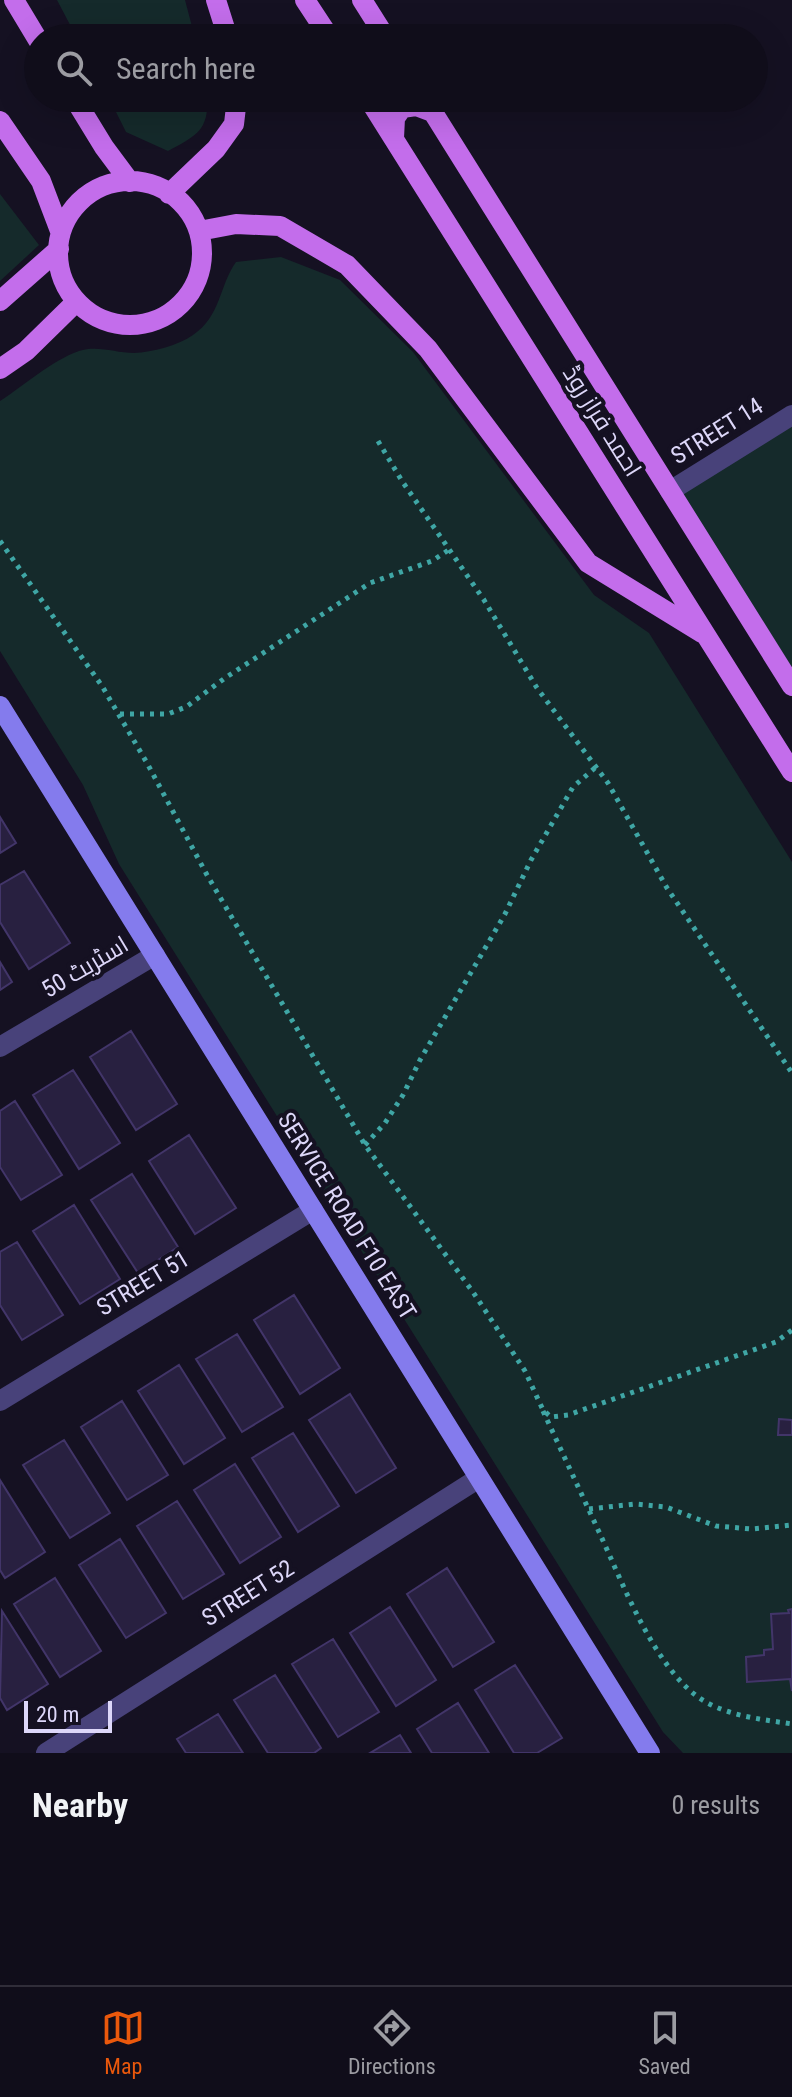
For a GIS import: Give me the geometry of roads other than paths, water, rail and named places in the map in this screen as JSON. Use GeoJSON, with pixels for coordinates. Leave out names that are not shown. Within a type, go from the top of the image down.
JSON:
{"type":"FeatureCollection","features":[{"type":"Feature","properties":{"kind":"main road"},"geometry":{"type":"LineString","coordinates":[[14,0],[28,24]]}},
{"type":"Feature","properties":{"kind":"main road"},"geometry":{"type":"LineString","coordinates":[[216,0],[224,24]]}},
{"type":"Feature","properties":{"kind":"main road"},"geometry":{"type":"LineString","coordinates":[[305,0],[321,24]]}},
{"type":"Feature","properties":{"kind":"main road"},"geometry":{"type":"LineString","coordinates":[[362,0],[377,24]]}},
{"type":"Feature","properties":{"kind":"main road"},"geometry":{"type":"LineString","coordinates":[[83,112],[130,182]]}},
{"type":"Feature","properties":{"kind":"main road"},"geometry":{"type":"LineString","coordinates":[[169,194],[216,149],[234,124],[235,112]]}},
{"type":"Feature","properties":{"kind":"main road","name":"احمد فراز روڈ"},"geometry":{"type":"LineString","coordinates":[[377,112],[792,772]]}},
{"type":"Feature","properties":{"kind":"main road"},"geometry":{"type":"LineString","coordinates":[[394,138],[395,118],[399,112]]}},
{"type":"Feature","properties":{"kind":"main road","name":"احمد فراز روڈ"},"geometry":{"type":"LineString","coordinates":[[432,112],[792,686]]}},
{"type":"Feature","properties":{"kind":"main road"},"geometry":{"type":"LineString","coordinates":[[0,121],[41,181],[59,240],[58,269],[75,303],[108,324],[146,325],[180,308],[200,275],[202,238],[185,204],[152,183],[114,181],[80,199],[59,240],[0,301]]}},
{"type":"Feature","properties":{"kind":"main road"},"geometry":{"type":"LineString","coordinates":[[199,231],[236,224],[280,226],[347,265],[428,349],[588,563],[706,635]]}},
{"type":"Feature","properties":{"kind":"main road"},"geometry":{"type":"LineString","coordinates":[[0,369],[26,351],[75,303]]}},
{"type":"Feature","properties":{"kind":"street","name":"STREET 14"},"geometry":{"type":"LineString","coordinates":[[670,491],[792,415]]}},
{"type":"Feature","properties":{"kind":"street","name":"SERVICE ROAD F10 EAST"},"geometry":{"type":"LineString","coordinates":[[0,706],[650,1753]]}},
{"type":"Feature","properties":{"kind":"street","name":"اسٹریٹ 50"},"geometry":{"type":"LineString","coordinates":[[0,1047],[155,955]]}},
{"type":"Feature","properties":{"kind":"street","name":"STREET 51"},"geometry":{"type":"LineString","coordinates":[[0,1401],[313,1210]]}},
{"type":"Feature","properties":{"kind":"street","name":"STREET 52"},"geometry":{"type":"LineString","coordinates":[[46,1753],[479,1478]]}}]}
